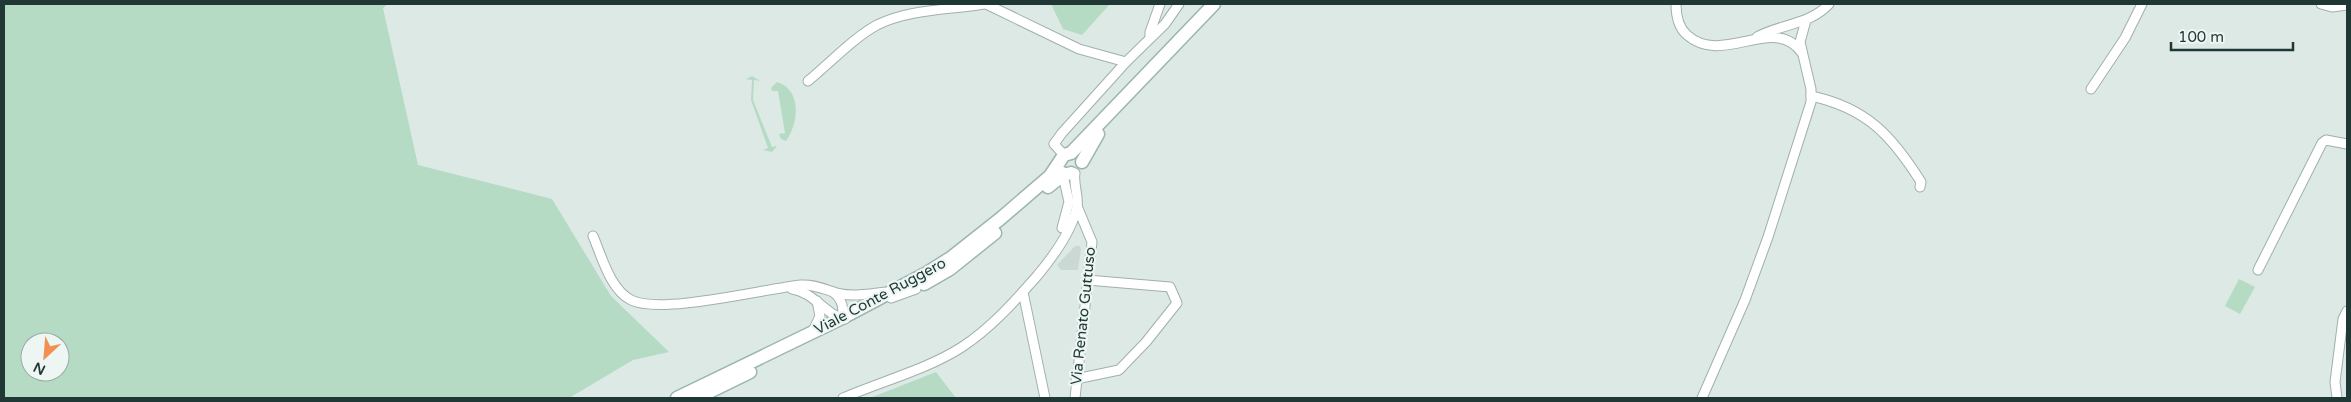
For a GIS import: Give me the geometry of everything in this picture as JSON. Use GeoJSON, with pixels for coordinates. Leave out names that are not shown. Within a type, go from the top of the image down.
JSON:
{"type":"FeatureCollection","features":[{"type":"Feature","properties":{"kind":"main road"},"geometry":{"type":"LineString","coordinates":[[1068,165],[1131,90],[1214,4]]}},
{"type":"Feature","properties":{"kind":"main road","name":"Viale Conte Ruggero"},"geometry":{"type":"LineString","coordinates":[[696,398],[916,289],[968,256],[1068,165]]}},
{"type":"Feature","properties":{"kind":"main road","name":"Viale Conte Ruggero"},"geometry":{"type":"LineString","coordinates":[[677,398],[842,318],[894,291],[952,257],[1050,176],[1068,165]]}},
{"type":"Feature","properties":{"kind":"street"},"geometry":{"type":"LineString","coordinates":[[808,81],[861,37],[887,21],[913,14],[985,4],[1079,49],[1126,62]]}},
{"type":"Feature","properties":{"kind":"street"},"geometry":{"type":"LineString","coordinates":[[1150,38],[1150,32],[1160,4]]}},
{"type":"Feature","properties":{"kind":"street"},"geometry":{"type":"LineString","coordinates":[[1055,250],[1068,211],[1069,202],[1068,165],[1054,144],[1126,62],[1165,24],[1179,4]]}},
{"type":"Feature","properties":{"kind":"street"},"geometry":{"type":"LineString","coordinates":[[1676,4],[1678,24],[1684,32],[1701,45],[1722,47],[1768,37],[1780,38],[1798,47],[1802,53]]}},
{"type":"Feature","properties":{"kind":"street"},"geometry":{"type":"LineString","coordinates":[[1750,40],[1765,32],[1806,20],[1829,4]]}},
{"type":"Feature","properties":{"kind":"street"},"geometry":{"type":"LineString","coordinates":[[2091,89],[2125,38],[2142,4]]}},
{"type":"Feature","properties":{"kind":"street"},"geometry":{"type":"LineString","coordinates":[[2321,4],[2332,7],[2347,5]]}},
{"type":"Feature","properties":{"kind":"street"},"geometry":{"type":"LineString","coordinates":[[1702,398],[1745,300],[1768,237],[1811,96],[1800,42],[1806,20]]}},
{"type":"Feature","properties":{"kind":"street"},"geometry":{"type":"LineString","coordinates":[[1811,96],[1828,100],[1865,116],[1886,133],[1922,182],[1920,187]]}},
{"type":"Feature","properties":{"kind":"street"},"geometry":{"type":"LineString","coordinates":[[2258,270],[2322,143],[2326,140],[2347,144]]}},
{"type":"Feature","properties":{"kind":"street","name":"Via Renato Guttuso"},"geometry":{"type":"LineString","coordinates":[[1068,165],[1077,206],[1092,242],[1075,398]]}},
{"type":"Feature","properties":{"kind":"street"},"geometry":{"type":"LineString","coordinates":[[843,398],[934,362],[961,348],[986,330],[1023,292],[1048,262],[1069,227],[1077,206]]}},
{"type":"Feature","properties":{"kind":"street"},"geometry":{"type":"LineString","coordinates":[[593,236],[615,286],[623,295],[638,303],[658,306],[813,285],[856,296],[894,291]]}},
{"type":"Feature","properties":{"kind":"street"},"geometry":{"type":"LineString","coordinates":[[1076,379],[1118,370],[1146,342],[1177,303],[1170,287],[1087,280]]}},
{"type":"Feature","properties":{"kind":"street"},"geometry":{"type":"LineString","coordinates":[[782,288],[806,293],[842,318],[847,319],[894,296],[916,289]]}},
{"type":"Feature","properties":{"kind":"street"},"geometry":{"type":"LineString","coordinates":[[733,381],[751,368],[838,324],[844,311],[840,300],[833,291]]}},
{"type":"Feature","properties":{"kind":"street"},"geometry":{"type":"LineString","coordinates":[[1023,292],[1045,398]]}},
{"type":"Feature","properties":{"kind":"street"},"geometry":{"type":"LineString","coordinates":[[812,333],[820,316],[817,300]]}},
{"type":"Feature","properties":{"kind":"street"},"geometry":{"type":"LineString","coordinates":[[2337,398],[2335,382],[2345,315]]}},
{"type":"Feature","properties":{"kind":"shaded area"},"geometry":{"type":"Polygon","coordinates":[[[1075,246],[1080,246],[1081,249],[1078,270],[1061,270],[1057,265],[1075,246]]]}},
{"type":"Feature","properties":{"kind":"green space"},"geometry":{"type":"Polygon","coordinates":[[[4,4],[388,4],[383,8],[418,165],[552,199],[611,296],[669,352],[633,360],[569,398],[4,398],[4,4]]]}},
{"type":"Feature","properties":{"kind":"green space"},"geometry":{"type":"Polygon","coordinates":[[[1051,4],[1110,4],[1082,35],[1063,29],[1051,4]]]}},
{"type":"Feature","properties":{"kind":"green space"},"geometry":{"type":"Polygon","coordinates":[[[752,76],[760,81],[754,80],[753,100],[772,147],[777,146],[772,152],[763,150],[768,148],[751,100],[752,80],[746,79],[752,76]]]}},
{"type":"Feature","properties":{"kind":"green space"},"geometry":{"type":"Polygon","coordinates":[[[777,82],[791,92],[796,108],[794,125],[786,141],[781,139],[779,134],[785,133],[778,91],[772,91],[771,88],[777,82]]]}},
{"type":"Feature","properties":{"kind":"green space"},"geometry":{"type":"Polygon","coordinates":[[[2239,279],[2255,287],[2240,314],[2225,306],[2239,279]]]}},
{"type":"Feature","properties":{"kind":"green space"},"geometry":{"type":"Polygon","coordinates":[[[936,372],[956,398],[870,398],[936,372]]]}}]}
